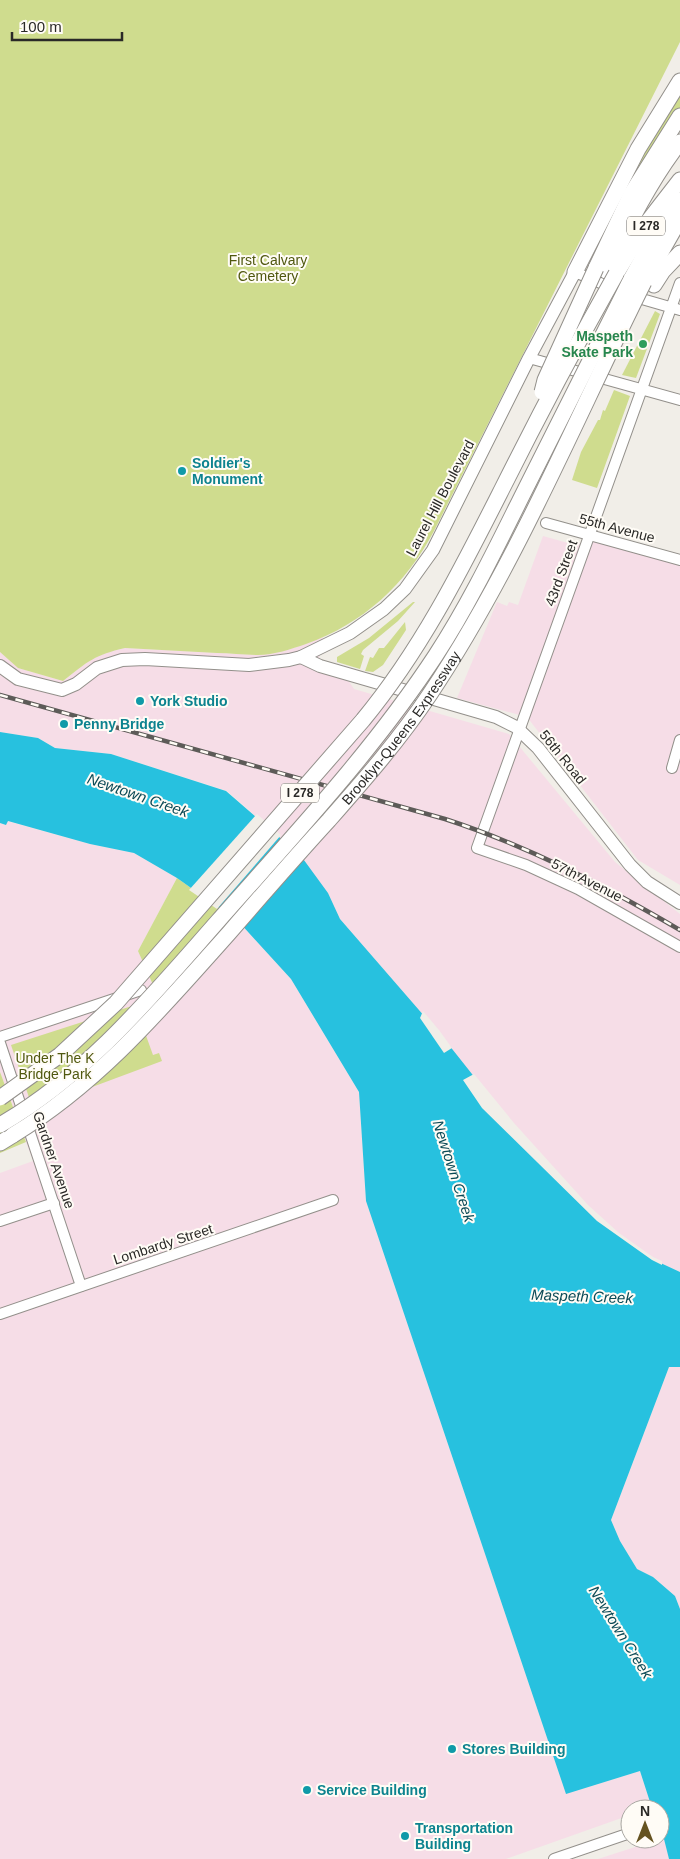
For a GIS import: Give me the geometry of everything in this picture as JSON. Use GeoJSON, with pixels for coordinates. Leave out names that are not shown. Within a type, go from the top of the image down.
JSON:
{"type":"FeatureCollection","features":[{"type":"Feature","properties":{"kind":"highway"},"geometry":{"type":"LineString","coordinates":[[575,272],[638,149],[680,81]]}},
{"type":"Feature","properties":{"kind":"highway"},"geometry":{"type":"LineString","coordinates":[[606,271],[625,205],[680,116]]}},
{"type":"Feature","properties":{"kind":"highway"},"geometry":{"type":"LineString","coordinates":[[660,147],[680,124]]}},
{"type":"Feature","properties":{"kind":"highway"},"geometry":{"type":"LineString","coordinates":[[530,432],[545,380],[606,271],[642,198],[680,142]]}},
{"type":"Feature","properties":{"kind":"highway","name":"I 278"},"geometry":{"type":"LineString","coordinates":[[0,1098],[60,1055],[116,1003],[380,699],[419,644],[446,597],[566,363],[606,271],[642,232],[680,180]]}},
{"type":"Feature","properties":{"kind":"highway","name":"Brooklyn-Queens Expressway"},"geometry":{"type":"LineString","coordinates":[[0,1143],[63,1101],[96,1075],[126,1047],[369,775],[420,708],[492,590],[564,449],[643,282],[651,243],[680,200]]}},
{"type":"Feature","properties":{"kind":"highway","name":"Brooklyn-Queens Expressway"},"geometry":{"type":"LineString","coordinates":[[0,1125],[37,1101],[78,1070],[126,1025],[356,764],[400,707],[440,648],[643,282],[680,219]]}},
{"type":"Feature","properties":{"kind":"highway"},"geometry":{"type":"LineString","coordinates":[[643,282],[663,270],[680,253]]}},
{"type":"Feature","properties":{"kind":"main road","name":"Laurel Hill Boulevard"},"geometry":{"type":"LineString","coordinates":[[0,666],[18,679],[65,690],[98,667],[122,660],[145,659],[249,665],[280,662],[301,657],[360,627],[384,609],[411,582],[437,541],[529,358],[575,272]]}},
{"type":"Feature","properties":{"kind":"main road","name":"56th Road"},"geometry":{"type":"LineString","coordinates":[[301,657],[320,666],[506,721],[519,730],[538,748],[630,865],[647,882],[680,903]]}},
{"type":"Feature","properties":{"kind":"street"},"geometry":{"type":"LineString","coordinates":[[575,272],[628,294],[676,309]]}},
{"type":"Feature","properties":{"kind":"street","name":"43rd Street"},"geometry":{"type":"LineString","coordinates":[[477,848],[642,389],[676,309],[680,283]]}},
{"type":"Feature","properties":{"kind":"street"},"geometry":{"type":"LineString","coordinates":[[529,358],[680,400]]}},
{"type":"Feature","properties":{"kind":"street","name":"55th Avenue"},"geometry":{"type":"LineString","coordinates":[[546,523],[680,560]]}},
{"type":"Feature","properties":{"kind":"street"},"geometry":{"type":"LineString","coordinates":[[672,768],[680,740]]}},
{"type":"Feature","properties":{"kind":"street","name":"57th Avenue"},"geometry":{"type":"LineString","coordinates":[[477,848],[526,865],[569,885],[680,947]]}},
{"type":"Feature","properties":{"kind":"street"},"geometry":{"type":"LineString","coordinates":[[0,1037],[141,990]]}},
{"type":"Feature","properties":{"kind":"street","name":"Gardner Avenue"},"geometry":{"type":"LineString","coordinates":[[0,1043],[81,1286]]}},
{"type":"Feature","properties":{"kind":"street"},"geometry":{"type":"LineString","coordinates":[[26,1120],[58,1109]]}},
{"type":"Feature","properties":{"kind":"street","name":"Lombardy Street"},"geometry":{"type":"LineString","coordinates":[[0,1314],[333,1200]]}},
{"type":"Feature","properties":{"kind":"street"},"geometry":{"type":"LineString","coordinates":[[0,1221],[54,1203]]}},
{"type":"Feature","properties":{"kind":"street"},"geometry":{"type":"LineString","coordinates":[[554,1859],[620,1837]]}},
{"type":"Feature","properties":{"kind":"shaded area"},"geometry":{"type":"Polygon","coordinates":[[[543,536],[575,545],[596,537],[680,560],[680,885],[638,860],[527,717],[457,698],[497,602],[507,606],[509,602],[518,605],[543,536]]]}},
{"type":"Feature","properties":{"kind":"shaded area"},"geometry":{"type":"Polygon","coordinates":[[[323,637],[319,659],[338,665],[354,689],[509,734],[615,862],[680,914],[680,1272],[652,1259],[617,1234],[575,1195],[340,919],[328,893],[294,850],[227,791],[111,754],[55,748],[38,738],[0,732],[0,652],[19,668],[63,681],[91,659],[107,652],[125,648],[260,655],[293,648],[323,637]]]}},
{"type":"Feature","properties":{"kind":"shaded area"},"geometry":{"type":"Polygon","coordinates":[[[7,821],[90,844],[134,853],[177,878],[138,951],[162,1005],[239,922],[291,979],[359,1092],[366,1201],[566,1794],[640,1771],[649,1799],[620,1799],[620,1819],[506,1859],[0,1859],[0,1173],[33,1161],[0,1072],[0,823],[6,825],[7,821]]]}},
{"type":"Feature","properties":{"kind":"shaded area"},"geometry":{"type":"Polygon","coordinates":[[[669,1367],[680,1367],[680,1609],[675,1596],[653,1577],[637,1569],[620,1541],[611,1520],[669,1367]]]}},
{"type":"Feature","properties":{"kind":"shaded area"},"geometry":{"type":"Polygon","coordinates":[[[629,1849],[667,1849],[669,1859],[598,1859],[629,1849]]]}},
{"type":"Feature","properties":{"kind":"green space","name":"First Calvary Cemetery"},"geometry":{"type":"Polygon","coordinates":[[[0,0],[680,0],[680,42],[434,531],[410,568],[381,600],[327,636],[306,644],[264,655],[125,648],[106,653],[92,660],[63,681],[18,668],[0,652],[0,0]]]}},
{"type":"Feature","properties":{"kind":"green space"},"geometry":{"type":"Polygon","coordinates":[[[680,89],[680,108],[637,169],[635,164],[680,89]]]}},
{"type":"Feature","properties":{"kind":"green space","name":"Maspeth Skate Park"},"geometry":{"type":"Polygon","coordinates":[[[655,311],[660,314],[636,378],[622,375],[655,311]]]}},
{"type":"Feature","properties":{"kind":"green space"},"geometry":{"type":"Polygon","coordinates":[[[614,390],[630,396],[597,488],[572,480],[581,452],[598,420],[600,420],[603,410],[605,411],[614,390]]]}},
{"type":"Feature","properties":{"kind":"green space"},"geometry":{"type":"Polygon","coordinates":[[[415,602],[398,621],[363,650],[361,654],[364,656],[360,669],[337,662],[337,657],[369,638],[415,602]]]}},
{"type":"Feature","properties":{"kind":"green space"},"geometry":{"type":"Polygon","coordinates":[[[405,622],[406,630],[383,665],[373,672],[365,671],[370,657],[373,658],[379,648],[384,648],[405,622]]]}},
{"type":"Feature","properties":{"kind":"green space"},"geometry":{"type":"Polygon","coordinates":[[[177,878],[239,922],[162,1005],[138,951],[177,878]]]}},
{"type":"Feature","properties":{"kind":"green space","name":"Under The K Bridge Park"},"geometry":{"type":"Polygon","coordinates":[[[135,1005],[153,1055],[159,1053],[162,1061],[33,1109],[11,1045],[135,1005]]]}},
{"type":"Feature","properties":{"kind":"green space","name":"Under The K Bridge Park"},"geometry":{"type":"Polygon","coordinates":[[[0,1072],[26,1142],[0,1153],[0,1072]]]}},
{"type":"Feature","properties":{"kind":"water"},"geometry":{"type":"Polygon","coordinates":[[[0,732],[38,738],[55,748],[111,754],[226,791],[301,856],[328,893],[340,919],[445,1040],[495,1103],[575,1195],[617,1234],[652,1259],[680,1272],[680,1367],[669,1367],[611,1520],[620,1541],[637,1569],[653,1577],[675,1596],[680,1609],[680,1859],[669,1859],[666,1849],[670,1849],[670,1799],[649,1799],[640,1771],[566,1794],[366,1201],[359,1092],[291,979],[239,922],[177,878],[134,853],[90,844],[8,821],[6,825],[0,823],[0,732]]]}},
{"type":"Feature","properties":{"kind":"pier"},"geometry":{"type":"Polygon","coordinates":[[[257,814],[281,835],[217,909],[189,890],[257,814]]]}},
{"type":"Feature","properties":{"kind":"pier"},"geometry":{"type":"Polygon","coordinates":[[[423,1011],[452,1048],[444,1053],[420,1018],[423,1011]]]}},
{"type":"Feature","properties":{"kind":"pier"},"geometry":{"type":"Polygon","coordinates":[[[474,1074],[514,1123],[588,1205],[619,1233],[653,1257],[662,1261],[662,1265],[597,1221],[482,1108],[463,1080],[474,1074]]]}},
{"type":"Feature","properties":{"kind":"railway"},"geometry":{"type":"LineString","coordinates":[[0,695],[445,819],[536,854],[566,868],[680,930]]}},
{"type":"Feature","properties":{"kind":"place","name":"Maspeth Skate Park"},"geometry":{"type":"Point","coordinates":[643,344]}},
{"type":"Feature","properties":{"kind":"place","name":"Soldier's Monument"},"geometry":{"type":"Point","coordinates":[182,471]}},
{"type":"Feature","properties":{"kind":"place","name":"York Studio"},"geometry":{"type":"Point","coordinates":[140,701]}},
{"type":"Feature","properties":{"kind":"place","name":"Penny Bridge"},"geometry":{"type":"Point","coordinates":[64,724]}},
{"type":"Feature","properties":{"kind":"place","name":"Stores Building"},"geometry":{"type":"Point","coordinates":[452,1749]}},
{"type":"Feature","properties":{"kind":"place","name":"Service Building"},"geometry":{"type":"Point","coordinates":[307,1790]}},
{"type":"Feature","properties":{"kind":"place","name":"Transportation Building"},"geometry":{"type":"Point","coordinates":[405,1836]}},
{"type":"Feature","properties":{"kind":"water label","name":"Newtown Creek"},"geometry":{"type":"Point","coordinates":[138,795]}},
{"type":"Feature","properties":{"kind":"water label","name":"Newtown Creek"},"geometry":{"type":"Point","coordinates":[454,1171]}},
{"type":"Feature","properties":{"kind":"water label","name":"Maspeth Creek"},"geometry":{"type":"Point","coordinates":[582,1296]}},
{"type":"Feature","properties":{"kind":"water label","name":"Newtown Creek"},"geometry":{"type":"Point","coordinates":[621,1632]}}]}
